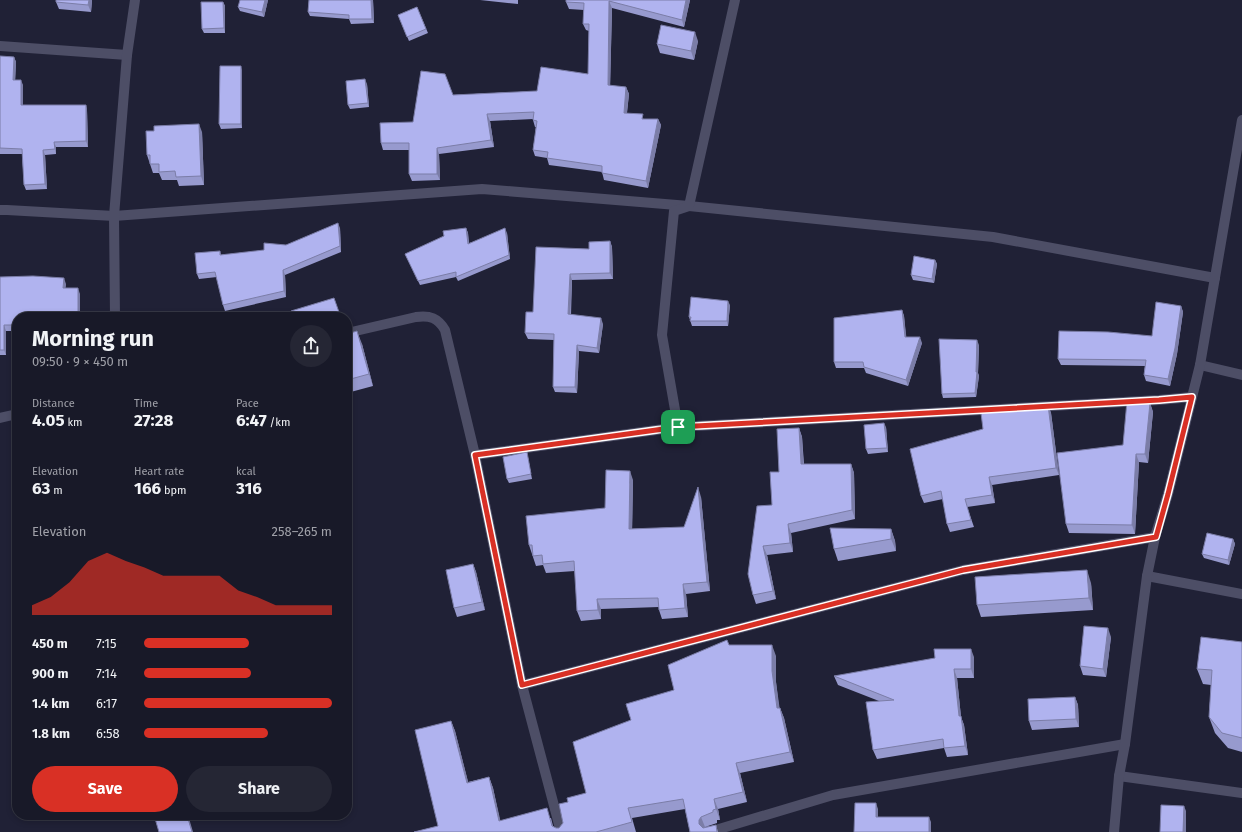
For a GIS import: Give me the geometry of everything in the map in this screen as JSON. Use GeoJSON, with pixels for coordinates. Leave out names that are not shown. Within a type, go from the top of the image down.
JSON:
{"type":"FeatureCollection","features":[{"type":"Feature","properties":{"kind":"street"},"geometry":{"type":"LineString","coordinates":[[115,312],[114,216],[127,55],[135,0]]}},
{"type":"Feature","properties":{"kind":"street"},"geometry":{"type":"LineString","coordinates":[[689,206],[735,0]]}},
{"type":"Feature","properties":{"kind":"street"},"geometry":{"type":"LineString","coordinates":[[0,46],[127,55]]}},
{"type":"Feature","properties":{"kind":"street"},"geometry":{"type":"LineString","coordinates":[[1114,832],[1119,776],[1125,744],[1147,576],[1200,365],[1240,150],[1242,120]]}},
{"type":"Feature","properties":{"kind":"street"},"geometry":{"type":"LineString","coordinates":[[0,210],[114,216],[482,189],[689,206],[993,237],[1215,278]]}},
{"type":"Feature","properties":{"kind":"street"},"geometry":{"type":"LineString","coordinates":[[678,427],[662,336],[674,211],[689,206]]}},
{"type":"Feature","properties":{"kind":"street"},"geometry":{"type":"LineString","coordinates":[[352,332],[425,316],[433,318],[441,323],[445,330],[475,455],[522,685],[561,832]]}},
{"type":"Feature","properties":{"kind":"street"},"geometry":{"type":"LineString","coordinates":[[1200,365],[1242,375]]}},
{"type":"Feature","properties":{"kind":"street"},"geometry":{"type":"LineString","coordinates":[[475,455],[678,427],[1192,397]]}},
{"type":"Feature","properties":{"kind":"street"},"geometry":{"type":"LineString","coordinates":[[0,418],[12,415]]}},
{"type":"Feature","properties":{"kind":"street"},"geometry":{"type":"LineString","coordinates":[[522,685],[963,570],[1156,537]]}},
{"type":"Feature","properties":{"kind":"street"},"geometry":{"type":"LineString","coordinates":[[1147,576],[1242,594]]}},
{"type":"Feature","properties":{"kind":"street"},"geometry":{"type":"LineString","coordinates":[[709,832],[833,795],[1125,744]]}},
{"type":"Feature","properties":{"kind":"street"},"geometry":{"type":"LineString","coordinates":[[1119,776],[1242,793]]}},
{"type":"Feature","properties":{"kind":"building"},"geometry":{"type":"Polygon","coordinates":[[[56,0],[89,0],[88,5],[56,2],[56,0]]]}},
{"type":"Feature","properties":{"kind":"building"},"geometry":{"type":"Polygon","coordinates":[[[240,0],[265,0],[262,12],[238,7],[240,0]]]}},
{"type":"Feature","properties":{"kind":"building"},"geometry":{"type":"Polygon","coordinates":[[[309,0],[371,0],[372,19],[349,19],[349,15],[308,12],[309,0]]]}},
{"type":"Feature","properties":{"kind":"building"},"geometry":{"type":"Polygon","coordinates":[[[566,0],[686,0],[682,20],[609,1],[608,85],[626,87],[624,113],[643,114],[642,119],[658,119],[646,181],[602,173],[602,166],[547,158],[548,152],[533,150],[537,121],[533,120],[534,112],[487,114],[491,140],[437,148],[437,174],[409,174],[409,143],[381,143],[380,123],[413,122],[421,71],[445,74],[453,95],[537,91],[541,67],[588,74],[589,24],[583,24],[584,3],[566,2],[566,0]]]}},
{"type":"Feature","properties":{"kind":"building"},"geometry":{"type":"Polygon","coordinates":[[[201,2],[223,2],[224,28],[202,29],[201,2]]]}},
{"type":"Feature","properties":{"kind":"building"},"geometry":{"type":"Polygon","coordinates":[[[417,7],[426,29],[407,37],[398,15],[417,7]]]}},
{"type":"Feature","properties":{"kind":"building"},"geometry":{"type":"Polygon","coordinates":[[[661,25],[695,32],[691,51],[657,44],[661,25]]]}},
{"type":"Feature","properties":{"kind":"building"},"geometry":{"type":"Polygon","coordinates":[[[0,56],[14,57],[13,80],[21,80],[21,105],[86,105],[86,141],[54,142],[55,149],[43,150],[45,184],[24,185],[22,149],[0,148],[0,56]]]}},
{"type":"Feature","properties":{"kind":"building"},"geometry":{"type":"Polygon","coordinates":[[[220,66],[241,66],[241,124],[219,124],[220,66]]]}},
{"type":"Feature","properties":{"kind":"building"},"geometry":{"type":"Polygon","coordinates":[[[365,79],[368,103],[348,105],[346,81],[365,79]]]}},
{"type":"Feature","properties":{"kind":"building"},"geometry":{"type":"Polygon","coordinates":[[[199,124],[201,176],[176,177],[175,171],[159,172],[159,164],[150,164],[150,155],[147,155],[146,131],[154,131],[154,126],[199,124]]]}},
{"type":"Feature","properties":{"kind":"building"},"geometry":{"type":"Polygon","coordinates":[[[338,223],[340,246],[283,270],[284,291],[223,305],[215,272],[197,274],[195,253],[220,251],[220,255],[264,250],[264,243],[286,245],[338,223]]]}},
{"type":"Feature","properties":{"kind":"building"},"geometry":{"type":"Polygon","coordinates":[[[466,228],[468,244],[505,228],[509,255],[456,277],[456,272],[418,281],[405,254],[444,236],[443,231],[466,228]]]}},
{"type":"Feature","properties":{"kind":"building"},"geometry":{"type":"Polygon","coordinates":[[[610,241],[610,273],[570,274],[568,314],[601,318],[597,348],[577,345],[575,387],[553,387],[554,334],[525,333],[526,312],[533,312],[536,247],[589,249],[589,242],[610,241]]]}},
{"type":"Feature","properties":{"kind":"building"},"geometry":{"type":"Polygon","coordinates":[[[914,256],[935,260],[932,279],[911,275],[914,256]]]}},
{"type":"Feature","properties":{"kind":"building"},"geometry":{"type":"Polygon","coordinates":[[[33,276],[64,278],[63,288],[78,288],[78,312],[12,312],[12,325],[4,325],[4,350],[0,350],[0,277],[33,276]]]}},
{"type":"Feature","properties":{"kind":"building"},"geometry":{"type":"Polygon","coordinates":[[[691,297],[728,301],[727,321],[690,321],[691,297]]]}},
{"type":"Feature","properties":{"kind":"building"},"geometry":{"type":"Polygon","coordinates":[[[334,298],[339,312],[291,312],[334,298]]]}},
{"type":"Feature","properties":{"kind":"building"},"geometry":{"type":"Polygon","coordinates":[[[1156,302],[1181,306],[1175,348],[1168,379],[1144,375],[1146,360],[1058,359],[1059,331],[1108,332],[1152,336],[1156,302]]]}},
{"type":"Feature","properties":{"kind":"building"},"geometry":{"type":"Polygon","coordinates":[[[902,310],[905,337],[920,337],[906,380],[864,367],[863,362],[834,362],[834,318],[902,310]]]}},
{"type":"Feature","properties":{"kind":"building"},"geometry":{"type":"Polygon","coordinates":[[[357,331],[369,374],[352,379],[352,332],[357,331]]]}},
{"type":"Feature","properties":{"kind":"building"},"geometry":{"type":"Polygon","coordinates":[[[939,339],[977,340],[977,372],[975,393],[942,394],[939,339]]]}},
{"type":"Feature","properties":{"kind":"building"},"geometry":{"type":"Polygon","coordinates":[[[1127,401],[1150,403],[1145,454],[1136,454],[1132,525],[1066,524],[1057,453],[1123,445],[1127,401]]]}},
{"type":"Feature","properties":{"kind":"building"},"geometry":{"type":"Polygon","coordinates":[[[1048,405],[1056,468],[989,477],[992,495],[965,499],[971,520],[947,524],[941,491],[921,496],[910,449],[983,429],[981,413],[1048,405]]]}},
{"type":"Feature","properties":{"kind":"building"},"geometry":{"type":"Polygon","coordinates":[[[884,423],[887,448],[866,449],[864,425],[884,423]]]}},
{"type":"Feature","properties":{"kind":"building"},"geometry":{"type":"Polygon","coordinates":[[[799,428],[801,464],[851,464],[852,510],[788,524],[790,543],[763,546],[773,591],[753,595],[748,574],[757,506],[772,505],[770,472],[779,472],[777,429],[799,428]]]}},
{"type":"Feature","properties":{"kind":"building"},"geometry":{"type":"Polygon","coordinates":[[[527,452],[531,474],[507,479],[503,457],[527,452]]]}},
{"type":"Feature","properties":{"kind":"building"},"geometry":{"type":"Polygon","coordinates":[[[606,470],[630,471],[629,529],[684,527],[698,487],[707,582],[683,584],[685,608],[659,610],[658,598],[597,599],[598,610],[577,611],[574,561],[543,564],[542,555],[533,556],[532,545],[529,545],[526,516],[605,508],[606,470]]]}},
{"type":"Feature","properties":{"kind":"building"},"geometry":{"type":"Polygon","coordinates":[[[830,528],[891,529],[891,539],[834,549],[830,528]]]}},
{"type":"Feature","properties":{"kind":"building"},"geometry":{"type":"Polygon","coordinates":[[[1207,533],[1233,539],[1228,560],[1202,554],[1207,533]]]}},
{"type":"Feature","properties":{"kind":"building"},"geometry":{"type":"Polygon","coordinates":[[[473,564],[482,602],[454,608],[446,570],[473,564]]]}},
{"type":"Feature","properties":{"kind":"building"},"geometry":{"type":"Polygon","coordinates":[[[1087,570],[1089,598],[977,605],[975,577],[1087,570]]]}},
{"type":"Feature","properties":{"kind":"building"},"geometry":{"type":"Polygon","coordinates":[[[1084,626],[1108,628],[1103,669],[1080,666],[1084,626]]]}},
{"type":"Feature","properties":{"kind":"building"},"geometry":{"type":"Polygon","coordinates":[[[1201,637],[1242,642],[1242,738],[1222,733],[1209,717],[1212,670],[1197,669],[1201,637]]]}},
{"type":"Feature","properties":{"kind":"building"},"geometry":{"type":"Polygon","coordinates":[[[727,640],[729,645],[772,645],[772,671],[777,708],[780,708],[790,752],[736,763],[743,792],[714,799],[716,809],[713,810],[713,812],[701,817],[699,820],[699,824],[703,828],[716,825],[717,832],[690,832],[683,799],[628,808],[632,822],[596,832],[414,832],[438,826],[415,730],[451,721],[467,783],[489,777],[499,821],[547,808],[552,826],[559,828],[563,823],[559,804],[568,802],[567,798],[586,793],[573,742],[631,720],[626,704],[674,690],[668,665],[727,640]]]}},
{"type":"Feature","properties":{"kind":"building"},"geometry":{"type":"Polygon","coordinates":[[[934,649],[971,649],[971,669],[954,669],[959,716],[961,716],[965,746],[944,748],[943,739],[873,750],[866,702],[894,700],[834,676],[935,658],[934,649]]]}},
{"type":"Feature","properties":{"kind":"building"},"geometry":{"type":"Polygon","coordinates":[[[1075,697],[1076,719],[1029,721],[1028,699],[1075,697]]]}},
{"type":"Feature","properties":{"kind":"building"},"geometry":{"type":"Polygon","coordinates":[[[855,803],[876,803],[876,817],[929,817],[929,832],[854,832],[855,803]]]}},
{"type":"Feature","properties":{"kind":"building"},"geometry":{"type":"Polygon","coordinates":[[[1161,805],[1184,806],[1183,832],[1160,832],[1161,805]]]}},
{"type":"Feature","properties":{"kind":"building"},"geometry":{"type":"Polygon","coordinates":[[[155,820],[188,820],[192,832],[159,832],[155,820]]]}},
{"type":"Feature","properties":{"kind":"route"},"geometry":{"type":"LineString","coordinates":[[1192,397],[1156,537],[963,570],[522,685],[475,455],[678,427],[1192,397]]}}]}
